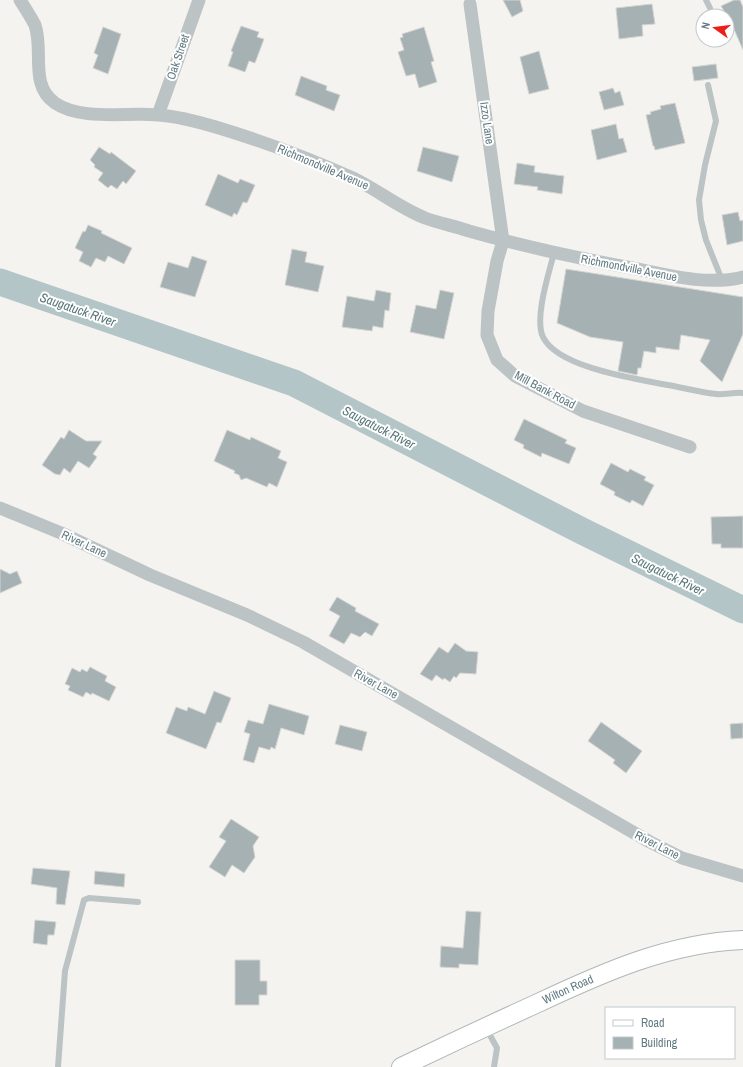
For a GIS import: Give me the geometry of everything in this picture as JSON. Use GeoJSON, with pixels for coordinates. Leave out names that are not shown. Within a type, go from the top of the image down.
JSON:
{"type":"FeatureCollection","features":[{"type":"Feature","properties":{"kind":"main road","name":"Wilton Road"},"geometry":{"type":"LineString","coordinates":[[401,1067],[597,976],[649,956],[687,946],[743,940]]}},
{"type":"Feature","properties":{"kind":"street","name":"Richmondville Avenue"},"geometry":{"type":"LineString","coordinates":[[20,0],[34,25],[39,45],[38,73],[43,90],[53,101],[62,107],[76,111],[102,114],[158,115],[192,120],[275,146],[356,180],[404,208],[425,218],[503,241],[554,253],[687,279],[722,280],[743,277]]}},
{"type":"Feature","properties":{"kind":"street","name":"Oak Street"},"geometry":{"type":"LineString","coordinates":[[158,115],[199,0]]}},
{"type":"Feature","properties":{"kind":"street","name":"Izzo Lane"},"geometry":{"type":"LineString","coordinates":[[470,4],[503,241]]}},
{"type":"Feature","properties":{"kind":"street","name":"Mill Bank Road"},"geometry":{"type":"LineString","coordinates":[[503,241],[497,261],[488,311],[487,335],[497,360],[515,376],[584,411],[690,447]]}},
{"type":"Feature","properties":{"kind":"street","name":"River Lane"},"geometry":{"type":"LineString","coordinates":[[0,508],[61,533],[150,575],[247,615],[303,642],[650,842],[682,858],[743,876]]}},
{"type":"Feature","properties":{"kind":"lane"},"geometry":{"type":"LineString","coordinates":[[706,0],[710,8]]}},
{"type":"Feature","properties":{"kind":"lane"},"geometry":{"type":"LineString","coordinates":[[708,85],[716,121],[705,165],[699,200],[700,220],[706,240],[722,280]]}},
{"type":"Feature","properties":{"kind":"lane"},"geometry":{"type":"LineString","coordinates":[[554,253],[541,313],[540,326],[543,336],[549,345],[566,358],[606,373],[717,394],[741,393],[743,387]]}},
{"type":"Feature","properties":{"kind":"lane"},"geometry":{"type":"LineString","coordinates":[[58,1067],[65,972],[84,900],[89,898],[138,902]]}},
{"type":"Feature","properties":{"kind":"lane"},"geometry":{"type":"LineString","coordinates":[[486,1027],[497,1048],[494,1067]]}},
{"type":"Feature","properties":{"kind":"building"},"geometry":{"type":"Polygon","coordinates":[[[503,0],[520,0],[523,11],[512,17],[503,0]]]}},
{"type":"Feature","properties":{"kind":"building"},"geometry":{"type":"Polygon","coordinates":[[[734,0],[740,0],[743,7],[743,50],[735,32],[735,8],[722,8],[721,6],[734,0]]]}},
{"type":"Feature","properties":{"kind":"building"},"geometry":{"type":"Polygon","coordinates":[[[652,4],[655,24],[642,25],[643,36],[619,39],[616,8],[652,4]]]}},
{"type":"Feature","properties":{"kind":"building"},"geometry":{"type":"Polygon","coordinates":[[[241,26],[259,32],[257,37],[264,39],[255,63],[249,61],[245,72],[228,66],[233,52],[231,51],[241,26]]]}},
{"type":"Feature","properties":{"kind":"building"},"geometry":{"type":"Polygon","coordinates":[[[103,27],[121,34],[108,74],[93,68],[98,55],[94,53],[103,27]]]}},
{"type":"Feature","properties":{"kind":"building"},"geometry":{"type":"Polygon","coordinates":[[[424,27],[434,61],[431,62],[437,82],[419,88],[415,74],[406,76],[398,52],[404,50],[400,38],[403,37],[402,34],[424,27]]]}},
{"type":"Feature","properties":{"kind":"building"},"geometry":{"type":"Polygon","coordinates":[[[539,51],[549,89],[529,94],[520,57],[539,51]]]}},
{"type":"Feature","properties":{"kind":"building"},"geometry":{"type":"Polygon","coordinates":[[[716,64],[718,78],[694,81],[692,67],[716,64]]]}},
{"type":"Feature","properties":{"kind":"building"},"geometry":{"type":"Polygon","coordinates":[[[301,76],[327,86],[326,90],[340,95],[334,111],[295,95],[301,76]]]}},
{"type":"Feature","properties":{"kind":"building"},"geometry":{"type":"Polygon","coordinates":[[[613,88],[615,93],[620,91],[624,105],[604,110],[599,92],[613,88]]]}},
{"type":"Feature","properties":{"kind":"building"},"geometry":{"type":"Polygon","coordinates":[[[675,103],[685,143],[655,150],[646,115],[651,114],[650,112],[661,109],[660,106],[675,103]]]}},
{"type":"Feature","properties":{"kind":"building"},"geometry":{"type":"Polygon","coordinates":[[[616,124],[619,139],[623,138],[627,152],[597,160],[591,130],[616,124]]]}},
{"type":"Feature","properties":{"kind":"building"},"geometry":{"type":"Polygon","coordinates":[[[99,147],[110,154],[111,152],[136,171],[126,184],[123,181],[117,189],[111,185],[108,188],[98,180],[103,173],[94,167],[95,165],[90,160],[99,147]]]}},
{"type":"Feature","properties":{"kind":"building"},"geometry":{"type":"Polygon","coordinates":[[[423,147],[459,156],[452,182],[417,171],[423,147]]]}},
{"type":"Feature","properties":{"kind":"building"},"geometry":{"type":"Polygon","coordinates":[[[517,163],[535,166],[534,172],[564,176],[562,194],[537,190],[538,187],[514,184],[517,163]]]}},
{"type":"Feature","properties":{"kind":"building"},"geometry":{"type":"Polygon","coordinates":[[[218,174],[238,183],[240,179],[255,185],[247,203],[243,202],[237,215],[234,213],[232,217],[205,205],[218,174]]]}},
{"type":"Feature","properties":{"kind":"building"},"geometry":{"type":"Polygon","coordinates":[[[738,212],[740,221],[743,220],[743,241],[727,245],[722,215],[738,212]]]}},
{"type":"Feature","properties":{"kind":"building"},"geometry":{"type":"Polygon","coordinates":[[[88,225],[132,248],[124,264],[108,256],[105,262],[96,258],[91,267],[79,261],[83,252],[75,248],[83,231],[85,232],[88,225]]]}},
{"type":"Feature","properties":{"kind":"building"},"geometry":{"type":"Polygon","coordinates":[[[292,249],[307,252],[305,262],[324,266],[318,292],[285,285],[292,249]]]}},
{"type":"Feature","properties":{"kind":"building"},"geometry":{"type":"Polygon","coordinates":[[[192,256],[207,261],[195,297],[160,287],[168,262],[188,268],[192,256]]]}},
{"type":"Feature","properties":{"kind":"building"},"geometry":{"type":"Polygon","coordinates":[[[566,269],[743,297],[743,334],[722,382],[700,361],[710,340],[681,335],[679,350],[656,347],[656,353],[644,351],[641,368],[638,368],[637,375],[618,371],[623,342],[590,337],[557,323],[566,269]]]}},
{"type":"Feature","properties":{"kind":"building"},"geometry":{"type":"Polygon","coordinates":[[[376,290],[391,293],[389,311],[385,310],[383,328],[373,326],[372,331],[342,327],[347,296],[374,301],[376,290]]]}},
{"type":"Feature","properties":{"kind":"building"},"geometry":{"type":"Polygon","coordinates":[[[440,290],[454,293],[444,339],[410,332],[416,305],[436,309],[440,290]]]}},
{"type":"Feature","properties":{"kind":"building"},"geometry":{"type":"Polygon","coordinates":[[[524,419],[567,440],[565,443],[576,448],[569,464],[542,453],[541,457],[523,448],[524,445],[514,440],[524,419]]]}},
{"type":"Feature","properties":{"kind":"building"},"geometry":{"type":"Polygon","coordinates":[[[69,430],[86,441],[102,441],[93,454],[97,457],[89,468],[78,461],[70,473],[64,468],[60,475],[55,474],[42,465],[61,437],[64,439],[69,430]]]}},
{"type":"Feature","properties":{"kind":"building"},"geometry":{"type":"Polygon","coordinates":[[[227,430],[250,440],[251,437],[281,451],[278,458],[287,462],[277,487],[269,483],[267,487],[246,478],[241,480],[239,475],[234,473],[235,471],[214,461],[227,430]]]}},
{"type":"Feature","properties":{"kind":"building"},"geometry":{"type":"Polygon","coordinates":[[[611,463],[628,472],[630,469],[646,477],[644,480],[654,485],[643,506],[632,500],[630,503],[614,495],[615,492],[600,484],[611,463]]]}},
{"type":"Feature","properties":{"kind":"building"},"geometry":{"type":"Polygon","coordinates":[[[743,516],[743,548],[721,548],[721,544],[712,544],[711,517],[743,516]]]}},
{"type":"Feature","properties":{"kind":"building"},"geometry":{"type":"Polygon","coordinates":[[[0,569],[10,574],[17,571],[22,583],[0,593],[0,569]]]}},
{"type":"Feature","properties":{"kind":"building"},"geometry":{"type":"Polygon","coordinates":[[[337,597],[356,608],[355,611],[379,624],[372,636],[365,632],[360,637],[351,633],[344,644],[329,636],[340,616],[329,610],[337,597]]]}},
{"type":"Feature","properties":{"kind":"building"},"geometry":{"type":"Polygon","coordinates":[[[455,643],[466,651],[478,652],[476,674],[460,673],[456,678],[454,676],[450,682],[444,678],[443,680],[436,675],[432,681],[420,674],[439,647],[448,653],[455,643]]]}},
{"type":"Feature","properties":{"kind":"building"},"geometry":{"type":"Polygon","coordinates":[[[90,667],[107,676],[105,681],[116,687],[109,701],[92,693],[91,695],[86,692],[83,697],[68,690],[70,686],[65,684],[72,668],[80,672],[82,669],[87,672],[90,667]]]}},
{"type":"Feature","properties":{"kind":"building"},"geometry":{"type":"Polygon","coordinates":[[[214,691],[231,698],[221,723],[217,722],[206,749],[166,733],[176,707],[187,711],[188,707],[205,714],[214,691]]]}},
{"type":"Feature","properties":{"kind":"building"},"geometry":{"type":"Polygon","coordinates":[[[269,704],[309,716],[304,735],[281,728],[275,749],[271,747],[270,750],[259,747],[254,763],[243,760],[250,734],[244,732],[248,720],[263,724],[269,704]]]}},
{"type":"Feature","properties":{"kind":"building"},"geometry":{"type":"Polygon","coordinates":[[[601,722],[642,751],[626,773],[613,763],[615,760],[588,741],[601,722]]]}},
{"type":"Feature","properties":{"kind":"building"},"geometry":{"type":"Polygon","coordinates":[[[743,723],[743,738],[731,739],[730,724],[743,723]]]}},
{"type":"Feature","properties":{"kind":"building"},"geometry":{"type":"Polygon","coordinates":[[[340,725],[367,732],[362,751],[335,744],[340,725]]]}},
{"type":"Feature","properties":{"kind":"building"},"geometry":{"type":"Polygon","coordinates":[[[231,819],[259,837],[253,846],[255,857],[244,873],[232,865],[225,877],[209,867],[226,841],[219,837],[231,819]]]}},
{"type":"Feature","properties":{"kind":"building"},"geometry":{"type":"Polygon","coordinates":[[[33,868],[70,871],[65,905],[56,904],[57,888],[31,884],[33,868]]]}},
{"type":"Feature","properties":{"kind":"building"},"geometry":{"type":"Polygon","coordinates":[[[95,871],[125,874],[124,887],[94,884],[95,871]]]}},
{"type":"Feature","properties":{"kind":"building"},"geometry":{"type":"Polygon","coordinates":[[[466,911],[481,912],[478,965],[459,964],[459,968],[440,967],[441,946],[463,948],[466,911]]]}},
{"type":"Feature","properties":{"kind":"building"},"geometry":{"type":"Polygon","coordinates":[[[35,920],[56,922],[54,935],[48,935],[47,945],[33,943],[35,920]]]}},
{"type":"Feature","properties":{"kind":"building"},"geometry":{"type":"Polygon","coordinates":[[[235,960],[260,960],[260,981],[267,981],[267,995],[259,995],[259,1005],[235,1005],[235,960]]]}},
{"type":"Feature","properties":{"kind":"waterway","name":"Saugatuck River"},"geometry":{"type":"LineString","coordinates":[[0,282],[294,383],[582,531],[743,610]]}}]}
